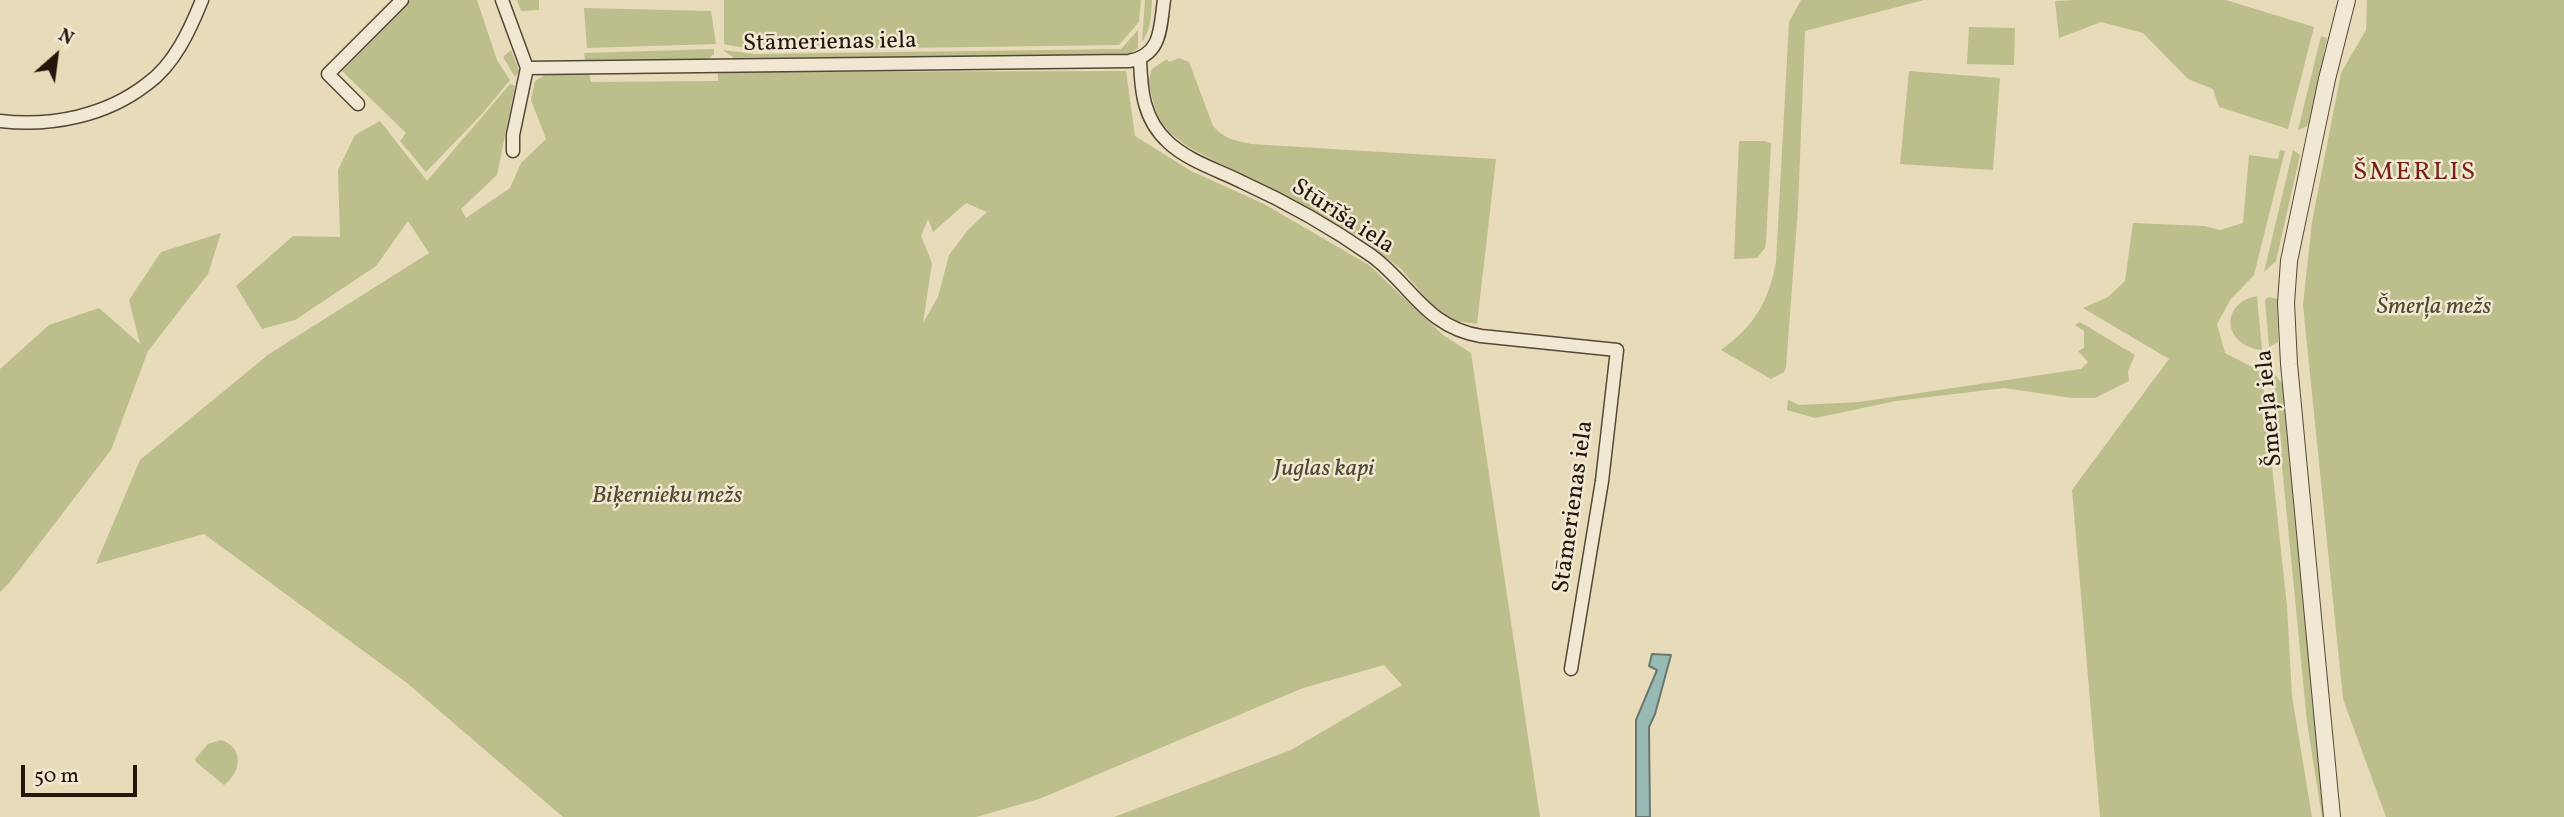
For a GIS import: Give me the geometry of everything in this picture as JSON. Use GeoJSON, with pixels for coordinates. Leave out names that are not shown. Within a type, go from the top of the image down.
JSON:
{"type":"FeatureCollection","features":[{"type":"Feature","properties":{"kind":"street"},"geometry":{"type":"LineString","coordinates":[[0,121],[38,123],[78,117],[114,105],[149,83],[176,53],[202,0]]}},
{"type":"Feature","properties":{"kind":"street"},"geometry":{"type":"LineString","coordinates":[[358,104],[328,74],[402,0]]}},
{"type":"Feature","properties":{"kind":"street"},"geometry":{"type":"LineString","coordinates":[[502,0],[527,68],[513,135],[513,151]]}},
{"type":"Feature","properties":{"kind":"street"},"geometry":{"type":"LineString","coordinates":[[1140,59],[1153,47],[1160,33],[1164,0]]}},
{"type":"Feature","properties":{"kind":"street","name":"Šmerļa iela"},"geometry":{"type":"LineString","coordinates":[[2332,817],[2286,303],[2292,244],[2327,79],[2347,0]]}},
{"type":"Feature","properties":{"kind":"street","name":"Stāmerienas iela"},"geometry":{"type":"LineString","coordinates":[[527,68],[1111,62],[1140,59]]}},
{"type":"Feature","properties":{"kind":"street","name":"Stūrīša iela"},"geometry":{"type":"LineString","coordinates":[[1140,59],[1146,111],[1168,143],[1199,163],[1245,183],[1313,220],[1373,257],[1438,320],[1462,333],[1617,350]]}},
{"type":"Feature","properties":{"kind":"street","name":"Stāmerienas iela"},"geometry":{"type":"LineString","coordinates":[[1571,669],[1602,481],[1617,350]]}},
{"type":"Feature","properties":{"kind":"green space"},"geometry":{"type":"Polygon","coordinates":[[[411,0],[477,0],[497,60],[510,80],[483,113],[426,172],[400,141],[406,133],[342,71],[411,0]]]}},
{"type":"Feature","properties":{"kind":"green space"},"geometry":{"type":"Polygon","coordinates":[[[517,0],[539,0],[539,10],[521,11],[517,0]]]}},
{"type":"Feature","properties":{"kind":"green space"},"geometry":{"type":"Polygon","coordinates":[[[724,0],[1141,0],[1139,22],[1119,45],[755,50],[724,44],[724,0]]]}},
{"type":"Feature","properties":{"kind":"green space"},"geometry":{"type":"Polygon","coordinates":[[[1145,0],[1152,0],[1149,27],[1142,42],[1145,0]]]}},
{"type":"Feature","properties":{"kind":"green space"},"geometry":{"type":"Polygon","coordinates":[[[1801,0],[1924,0],[1805,31],[1798,208],[1786,367],[1784,372],[1771,379],[1721,350],[1751,322],[1764,301],[1773,277],[1789,22],[1801,0]]]}},
{"type":"Feature","properties":{"kind":"green space"},"geometry":{"type":"Polygon","coordinates":[[[2226,0],[2314,27],[2288,129],[2219,107],[2213,89],[2188,79],[2143,33],[2101,22],[2059,38],[2055,1],[2226,0]]]}},
{"type":"Feature","properties":{"kind":"green space","name":"Šmerļa mežs"},"geometry":{"type":"Polygon","coordinates":[[[2367,0],[2564,0],[2564,817],[2386,817],[2343,699],[2303,305],[2312,222],[2341,73],[2366,30],[2367,0]]]}},
{"type":"Feature","properties":{"kind":"green space"},"geometry":{"type":"Polygon","coordinates":[[[584,8],[711,11],[716,44],[587,48],[584,8]]]}},
{"type":"Feature","properties":{"kind":"green space"},"geometry":{"type":"Polygon","coordinates":[[[1969,27],[2015,28],[2014,65],[1967,64],[1969,27]]]}},
{"type":"Feature","properties":{"kind":"green space"},"geometry":{"type":"Polygon","coordinates":[[[1138,30],[1138,48],[1131,53],[1117,56],[734,58],[723,50],[754,54],[1121,49],[1138,30]]]}},
{"type":"Feature","properties":{"kind":"green space"},"geometry":{"type":"Polygon","coordinates":[[[2321,36],[2327,38],[2310,121],[2306,127],[2298,130],[2321,36]]]}},
{"type":"Feature","properties":{"kind":"green space"},"geometry":{"type":"Polygon","coordinates":[[[714,49],[714,54],[708,59],[585,60],[584,53],[714,49]]]}},
{"type":"Feature","properties":{"kind":"green space"},"geometry":{"type":"Polygon","coordinates":[[[511,50],[519,71],[515,77],[503,57],[511,50]]]}},
{"type":"Feature","properties":{"kind":"green space"},"geometry":{"type":"Polygon","coordinates":[[[1179,58],[1189,62],[1213,126],[1235,140],[1251,144],[1496,159],[1477,324],[1455,321],[1431,304],[1401,269],[1364,240],[1188,147],[1169,132],[1157,116],[1148,81],[1152,69],[1167,59],[1169,62],[1179,58]]]}},
{"type":"Feature","properties":{"kind":"green space","name":"Biķernieku mežs"},"geometry":{"type":"Polygon","coordinates":[[[1126,71],[1135,136],[1191,171],[1264,204],[1369,265],[1443,335],[1471,353],[1540,817],[1114,817],[1291,750],[1402,685],[1384,665],[1303,688],[1039,799],[976,817],[563,817],[407,683],[204,534],[96,564],[140,460],[269,354],[429,253],[408,221],[376,266],[295,320],[262,329],[236,286],[293,236],[340,237],[338,170],[355,135],[380,121],[427,181],[510,84],[515,86],[497,175],[461,209],[466,218],[510,188],[521,163],[546,139],[531,100],[535,81],[545,75],[589,73],[591,82],[718,81],[718,72],[1126,71]],[[966,203],[933,232],[928,219],[921,236],[932,263],[923,323],[938,297],[949,255],[968,230],[987,212],[966,203]]]}},
{"type":"Feature","properties":{"kind":"green space"},"geometry":{"type":"Polygon","coordinates":[[[1909,71],[2000,78],[1993,170],[1900,164],[1909,71]]]}},
{"type":"Feature","properties":{"kind":"green space"},"geometry":{"type":"Polygon","coordinates":[[[1739,141],[1771,143],[1766,242],[1757,258],[1734,259],[1739,141]]]}},
{"type":"Feature","properties":{"kind":"green space"},"geometry":{"type":"Polygon","coordinates":[[[2280,150],[2285,151],[2254,275],[2231,299],[2217,324],[2225,353],[2262,372],[2287,607],[2292,696],[2312,817],[2100,817],[2072,490],[2169,359],[2083,308],[2108,297],[2125,281],[2133,223],[2204,226],[2220,230],[2243,223],[2249,155],[2278,159],[2280,150]]]}},
{"type":"Feature","properties":{"kind":"green space"},"geometry":{"type":"Polygon","coordinates":[[[2293,150],[2300,155],[2276,261],[2264,272],[2293,150]]]}},
{"type":"Feature","properties":{"kind":"green space"},"geometry":{"type":"Polygon","coordinates":[[[221,233],[208,274],[148,351],[111,450],[0,592],[0,369],[49,325],[99,308],[140,344],[129,300],[161,252],[221,233]]]}},
{"type":"Feature","properties":{"kind":"green space"},"geometry":{"type":"Polygon","coordinates":[[[2257,296],[2262,350],[2239,340],[2231,323],[2237,306],[2257,296]]]}},
{"type":"Feature","properties":{"kind":"green space"},"geometry":{"type":"Polygon","coordinates":[[[2269,297],[2277,299],[2278,342],[2269,347],[2265,300],[2269,297]]]}},
{"type":"Feature","properties":{"kind":"green space"},"geometry":{"type":"Polygon","coordinates":[[[2080,322],[2135,355],[2128,371],[2129,381],[2095,398],[2072,398],[2004,388],[1896,401],[1815,418],[1787,410],[1788,400],[1799,405],[1859,402],[2081,369],[2088,362],[2078,351],[2084,348],[2084,331],[2075,325],[2080,322]]]}},
{"type":"Feature","properties":{"kind":"green space"},"geometry":{"type":"Polygon","coordinates":[[[2273,373],[2283,384],[2327,817],[2322,817],[2307,722],[2273,373]]]}},
{"type":"Feature","properties":{"kind":"green space"},"geometry":{"type":"Polygon","coordinates":[[[221,740],[234,748],[238,760],[234,773],[224,785],[195,759],[208,744],[221,740]]]}},
{"type":"Feature","properties":{"kind":"water"},"geometry":{"type":"Polygon","coordinates":[[[1652,654],[1671,655],[1649,727],[1650,817],[1636,817],[1636,720],[1657,670],[1649,666],[1652,654]]]}},
{"type":"Feature","properties":{"kind":"district","name":"ŠMERLIS"},"geometry":{"type":"Point","coordinates":[2415,174]}},
{"type":"Feature","properties":{"kind":"park label","name":"Juglas kapi"},"geometry":{"type":"Point","coordinates":[1324,471]}}]}
